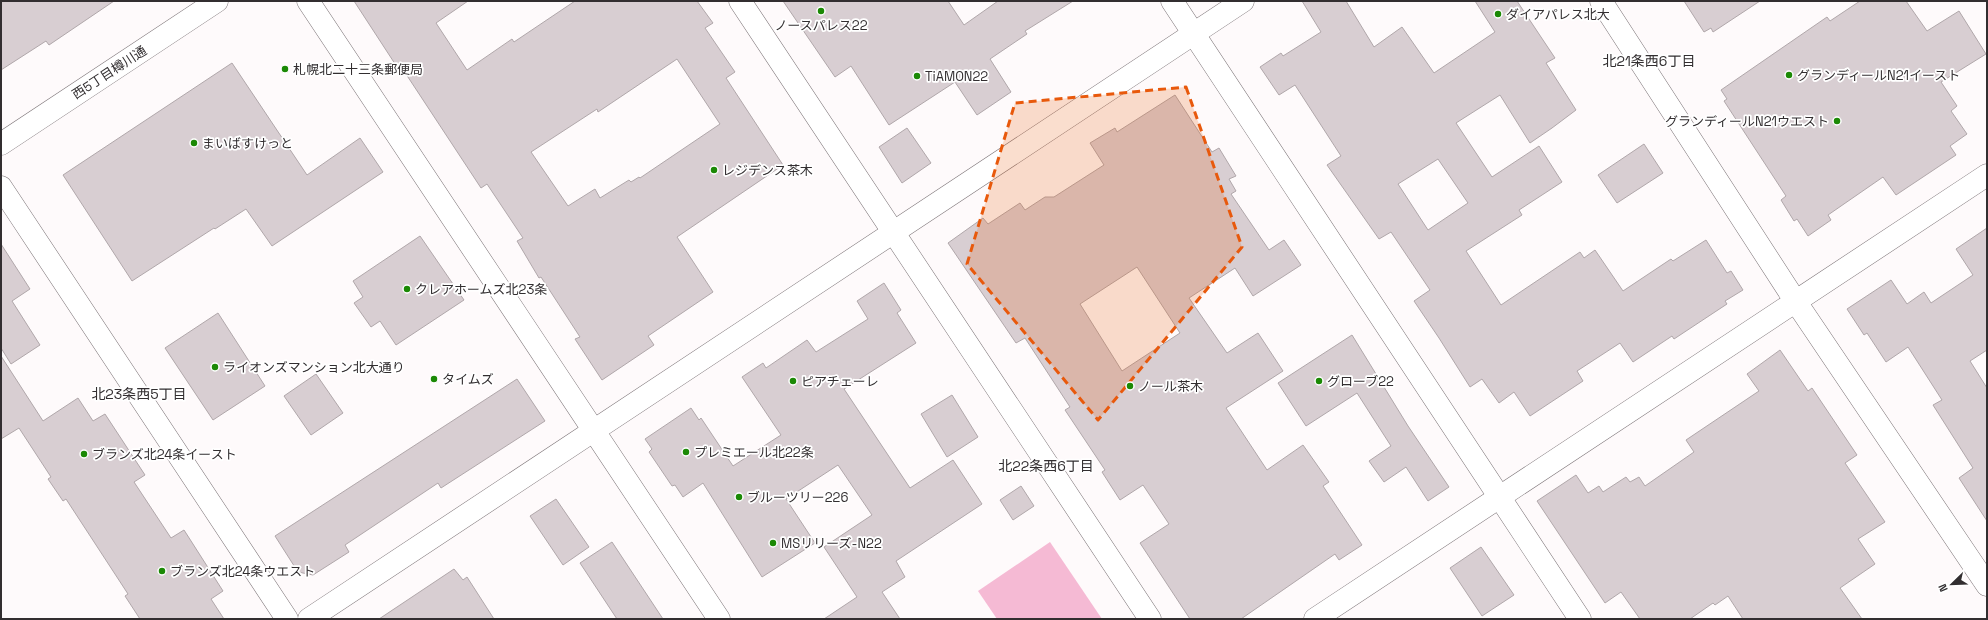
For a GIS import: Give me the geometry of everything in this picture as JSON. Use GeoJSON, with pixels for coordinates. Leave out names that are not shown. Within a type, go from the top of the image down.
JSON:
{"type":"FeatureCollection","features":[{"type":"Feature","properties":{"kind":"street","name":"西5丁目樽川通"},"geometry":{"type":"LineString","coordinates":[[1,144],[217,1]]}},
{"type":"Feature","properties":{"kind":"street"},"geometry":{"type":"LineString","coordinates":[[308,1],[719,619]]}},
{"type":"Feature","properties":{"kind":"street"},"geometry":{"type":"LineString","coordinates":[[740,1],[1150,619]]}},
{"type":"Feature","properties":{"kind":"street"},"geometry":{"type":"LineString","coordinates":[[1172,1],[1580,619]]}},
{"type":"Feature","properties":{"kind":"street"},"geometry":{"type":"LineString","coordinates":[[309,619],[1243,1]]}},
{"type":"Feature","properties":{"kind":"street"},"geometry":{"type":"LineString","coordinates":[[1601,1],[1796,302],[1987,585]]}},
{"type":"Feature","properties":{"kind":"street"},"geometry":{"type":"LineString","coordinates":[[1315,619],[1987,175]]}},
{"type":"Feature","properties":{"kind":"street"},"geometry":{"type":"LineString","coordinates":[[1,187],[287,619]]}},
{"type":"Feature","properties":{"kind":"highlighted area"},"geometry":{"type":"Polygon","coordinates":[[[1186,87],[1242,247],[1098,420],[967,264],[1015,103],[1186,87]]]}},
{"type":"Feature","properties":{"kind":"shaded area"},"geometry":{"type":"Polygon","coordinates":[[[1050,542],[1102,619],[997,619],[978,591],[1050,542]]]}},
{"type":"Feature","properties":{"kind":"building"},"geometry":{"type":"Polygon","coordinates":[[[1,1],[114,1],[49,45],[46,41],[1,70],[1,1]]]}},
{"type":"Feature","properties":{"kind":"building"},"geometry":{"type":"Polygon","coordinates":[[[354,1],[468,1],[436,23],[467,70],[512,39],[514,42],[575,1],[697,1],[713,23],[705,28],[735,72],[726,78],[783,165],[677,237],[713,292],[648,336],[654,345],[602,380],[575,339],[580,337],[541,277],[539,278],[517,241],[523,238],[487,184],[481,188],[402,68],[399,70],[354,1]],[[677,59],[598,112],[597,109],[531,152],[568,206],[595,189],[600,198],[629,180],[631,182],[639,177],[640,178],[720,124],[677,59]]]}},
{"type":"Feature","properties":{"kind":"building"},"geometry":{"type":"Polygon","coordinates":[[[783,1],[948,1],[964,25],[998,1],[1073,1],[1025,31],[1027,34],[990,59],[1011,92],[977,115],[955,82],[889,125],[851,66],[835,77],[783,1]]]}},
{"type":"Feature","properties":{"kind":"building"},"geometry":{"type":"Polygon","coordinates":[[[1302,1],[1346,1],[1374,47],[1402,27],[1434,73],[1495,32],[1475,1],[1517,1],[1555,58],[1546,63],[1576,110],[1530,143],[1500,95],[1456,123],[1492,177],[1539,146],[1562,182],[1519,210],[1522,215],[1466,251],[1501,305],[1580,252],[1584,258],[1595,250],[1623,291],[1671,259],[1673,261],[1706,240],[1727,273],[1731,271],[1743,290],[1725,301],[1727,304],[1674,339],[1672,336],[1633,362],[1620,343],[1577,371],[1583,381],[1530,416],[1514,392],[1499,403],[1482,379],[1470,387],[1414,301],[1430,290],[1391,232],[1379,239],[1327,165],[1341,156],[1295,85],[1279,95],[1260,67],[1281,53],[1283,56],[1321,32],[1302,1]],[[1438,159],[1398,184],[1428,230],[1468,203],[1438,159]]]}},
{"type":"Feature","properties":{"kind":"building"},"geometry":{"type":"Polygon","coordinates":[[[1684,1],[1760,1],[1713,32],[1711,28],[1704,32],[1684,1]]]}},
{"type":"Feature","properties":{"kind":"building"},"geometry":{"type":"Polygon","coordinates":[[[1860,1],[1906,1],[1927,31],[1959,11],[1986,54],[1941,82],[1957,106],[1951,111],[1967,134],[1950,146],[1956,155],[1896,195],[1883,177],[1828,215],[1831,220],[1808,236],[1797,219],[1794,221],[1781,200],[1786,196],[1724,101],[1727,99],[1721,90],[1827,17],[1830,21],[1860,1]]]}},
{"type":"Feature","properties":{"kind":"building"},"geometry":{"type":"Polygon","coordinates":[[[232,63],[307,175],[360,138],[383,172],[272,246],[246,209],[132,281],[63,175],[232,63]]]}},
{"type":"Feature","properties":{"kind":"building"},"geometry":{"type":"Polygon","coordinates":[[[1175,95],[1212,152],[1219,148],[1236,176],[1229,179],[1236,191],[1231,194],[1269,250],[1284,240],[1301,265],[1253,296],[1235,268],[1189,298],[1227,353],[1258,333],[1283,371],[1226,408],[1267,470],[1303,445],[1329,482],[1323,486],[1362,545],[1339,560],[1335,554],[1241,619],[1190,619],[1140,543],[1169,524],[1143,485],[1120,500],[1102,472],[1105,470],[1065,410],[1070,407],[1025,338],[1016,343],[948,243],[983,218],[988,224],[1020,203],[1025,210],[1045,197],[1054,197],[1104,165],[1090,143],[1115,128],[1117,132],[1175,95]],[[1137,267],[1080,304],[1122,371],[1180,333],[1137,267]]]}},
{"type":"Feature","properties":{"kind":"building"},"geometry":{"type":"Polygon","coordinates":[[[907,128],[931,163],[902,183],[879,147],[907,128]]]}},
{"type":"Feature","properties":{"kind":"building"},"geometry":{"type":"Polygon","coordinates":[[[1644,144],[1663,173],[1617,203],[1598,175],[1644,144]]]}},
{"type":"Feature","properties":{"kind":"building"},"geometry":{"type":"Polygon","coordinates":[[[1987,228],[1987,350],[1970,361],[1987,388],[1987,521],[1959,478],[1973,468],[1933,405],[1942,400],[1908,347],[1886,362],[1867,333],[1864,335],[1847,309],[1891,280],[1907,304],[1924,292],[1931,303],[1973,275],[1956,249],[1987,228]]]}},
{"type":"Feature","properties":{"kind":"building","name":"クレアホームズ北23条"},"geometry":{"type":"Polygon","coordinates":[[[420,236],[464,300],[396,345],[380,321],[371,327],[354,303],[363,297],[353,281],[420,236]]]}},
{"type":"Feature","properties":{"kind":"building"},"geometry":{"type":"Polygon","coordinates":[[[1,244],[30,289],[12,301],[40,345],[11,364],[1,348],[1,244]]]}},
{"type":"Feature","properties":{"kind":"building"},"geometry":{"type":"Polygon","coordinates":[[[884,283],[901,310],[897,313],[916,343],[844,389],[910,488],[953,460],[982,504],[896,561],[905,577],[882,592],[900,619],[824,619],[857,597],[824,547],[872,515],[838,465],[786,499],[815,543],[762,577],[703,483],[683,497],[675,485],[672,486],[649,452],[652,449],[645,439],[691,408],[699,420],[701,418],[733,466],[781,435],[742,377],[763,363],[766,368],[807,340],[816,352],[868,319],[857,301],[884,283]]]}},
{"type":"Feature","properties":{"kind":"building","name":"ライオンズマンション北大通り"},"geometry":{"type":"Polygon","coordinates":[[[218,313],[265,386],[213,420],[165,348],[218,313]]]}},
{"type":"Feature","properties":{"kind":"building"},"geometry":{"type":"Polygon","coordinates":[[[1352,335],[1408,426],[1449,487],[1428,501],[1406,467],[1384,482],[1369,461],[1391,446],[1357,393],[1306,426],[1278,383],[1352,335]]]}},
{"type":"Feature","properties":{"kind":"building"},"geometry":{"type":"Polygon","coordinates":[[[1780,350],[1808,391],[1812,388],[1857,455],[1845,463],[1885,522],[1858,539],[1875,564],[1840,588],[1862,619],[1743,619],[1728,596],[1715,605],[1713,603],[1690,619],[1640,619],[1621,592],[1605,603],[1537,501],[1576,475],[1588,493],[1599,486],[1603,492],[1626,477],[1630,482],[1639,477],[1645,486],[1694,452],[1686,440],[1759,391],[1747,374],[1780,350]]]}},
{"type":"Feature","properties":{"kind":"building"},"geometry":{"type":"Polygon","coordinates":[[[1,356],[43,421],[78,398],[93,421],[105,414],[145,475],[134,482],[171,538],[184,530],[223,591],[211,599],[224,619],[140,619],[125,596],[128,594],[66,499],[63,501],[48,479],[51,477],[19,428],[1,439],[1,356]]]}},
{"type":"Feature","properties":{"kind":"building"},"geometry":{"type":"Polygon","coordinates":[[[316,374],[343,413],[311,435],[284,396],[316,374]]]}},
{"type":"Feature","properties":{"kind":"building"},"geometry":{"type":"Polygon","coordinates":[[[517,379],[545,421],[441,488],[438,483],[345,545],[349,552],[313,575],[298,572],[275,536],[517,379]]]}},
{"type":"Feature","properties":{"kind":"building"},"geometry":{"type":"Polygon","coordinates":[[[952,395],[978,437],[947,457],[921,414],[952,395]]]}},
{"type":"Feature","properties":{"kind":"building"},"geometry":{"type":"Polygon","coordinates":[[[1021,486],[1034,506],[1013,520],[1000,500],[1021,486]]]}},
{"type":"Feature","properties":{"kind":"building"},"geometry":{"type":"Polygon","coordinates":[[[556,499],[589,547],[563,565],[530,516],[556,499]]]}},
{"type":"Feature","properties":{"kind":"building"},"geometry":{"type":"Polygon","coordinates":[[[612,542],[663,619],[617,619],[580,563],[612,542]]]}},
{"type":"Feature","properties":{"kind":"building"},"geometry":{"type":"Polygon","coordinates":[[[1481,547],[1514,595],[1482,616],[1450,568],[1481,547]]]}},
{"type":"Feature","properties":{"kind":"building"},"geometry":{"type":"Polygon","coordinates":[[[454,569],[463,580],[467,577],[494,619],[379,619],[454,569]]]}},
{"type":"Feature","properties":{"kind":"place","name":"ノースパレス22"},"geometry":{"type":"Point","coordinates":[821,11]}},
{"type":"Feature","properties":{"kind":"place","name":"ダイアパレス北大"},"geometry":{"type":"Point","coordinates":[1498,14]}},
{"type":"Feature","properties":{"kind":"place","name":"札幌北二十三条郵便局"},"geometry":{"type":"Point","coordinates":[285,69]}},
{"type":"Feature","properties":{"kind":"place","name":"グランディールN21イースト"},"geometry":{"type":"Point","coordinates":[1789,75]}},
{"type":"Feature","properties":{"kind":"place","name":"TiAMON22"},"geometry":{"type":"Point","coordinates":[917,76]}},
{"type":"Feature","properties":{"kind":"place","name":"グランディールN21ウエスト"},"geometry":{"type":"Point","coordinates":[1837,121]}},
{"type":"Feature","properties":{"kind":"place","name":"まいばすけっと"},"geometry":{"type":"Point","coordinates":[194,143]}},
{"type":"Feature","properties":{"kind":"place","name":"レジデンス茶木"},"geometry":{"type":"Point","coordinates":[714,170]}},
{"type":"Feature","properties":{"kind":"place","name":"クレアホームズ北23条"},"geometry":{"type":"Point","coordinates":[407,289]}},
{"type":"Feature","properties":{"kind":"place","name":"ライオンズマンション北大通り"},"geometry":{"type":"Point","coordinates":[215,367]}},
{"type":"Feature","properties":{"kind":"place","name":"タイムズ"},"geometry":{"type":"Point","coordinates":[434,379]}},
{"type":"Feature","properties":{"kind":"place","name":"ピアチェーレ"},"geometry":{"type":"Point","coordinates":[793,381]}},
{"type":"Feature","properties":{"kind":"place","name":"グローブ22"},"geometry":{"type":"Point","coordinates":[1319,381]}},
{"type":"Feature","properties":{"kind":"place","name":"ノール茶木"},"geometry":{"type":"Point","coordinates":[1130,386]}},
{"type":"Feature","properties":{"kind":"place","name":"プレミエール北22条"},"geometry":{"type":"Point","coordinates":[686,452]}},
{"type":"Feature","properties":{"kind":"place","name":"ブランズ北24条イースト"},"geometry":{"type":"Point","coordinates":[84,454]}},
{"type":"Feature","properties":{"kind":"place","name":"ブルーツリー226"},"geometry":{"type":"Point","coordinates":[739,497]}},
{"type":"Feature","properties":{"kind":"place","name":"MSリリーズ-N22"},"geometry":{"type":"Point","coordinates":[773,543]}},
{"type":"Feature","properties":{"kind":"place","name":"ブランズ北24条ウエスト"},"geometry":{"type":"Point","coordinates":[162,571]}},
{"type":"Feature","properties":{"kind":"district","name":"北21条西6丁目"},"geometry":{"type":"Point","coordinates":[1649,61]}},
{"type":"Feature","properties":{"kind":"district","name":"北23条西5丁目"},"geometry":{"type":"Point","coordinates":[139,394]}},
{"type":"Feature","properties":{"kind":"district","name":"北22条西6丁目"},"geometry":{"type":"Point","coordinates":[1046,466]}}]}
